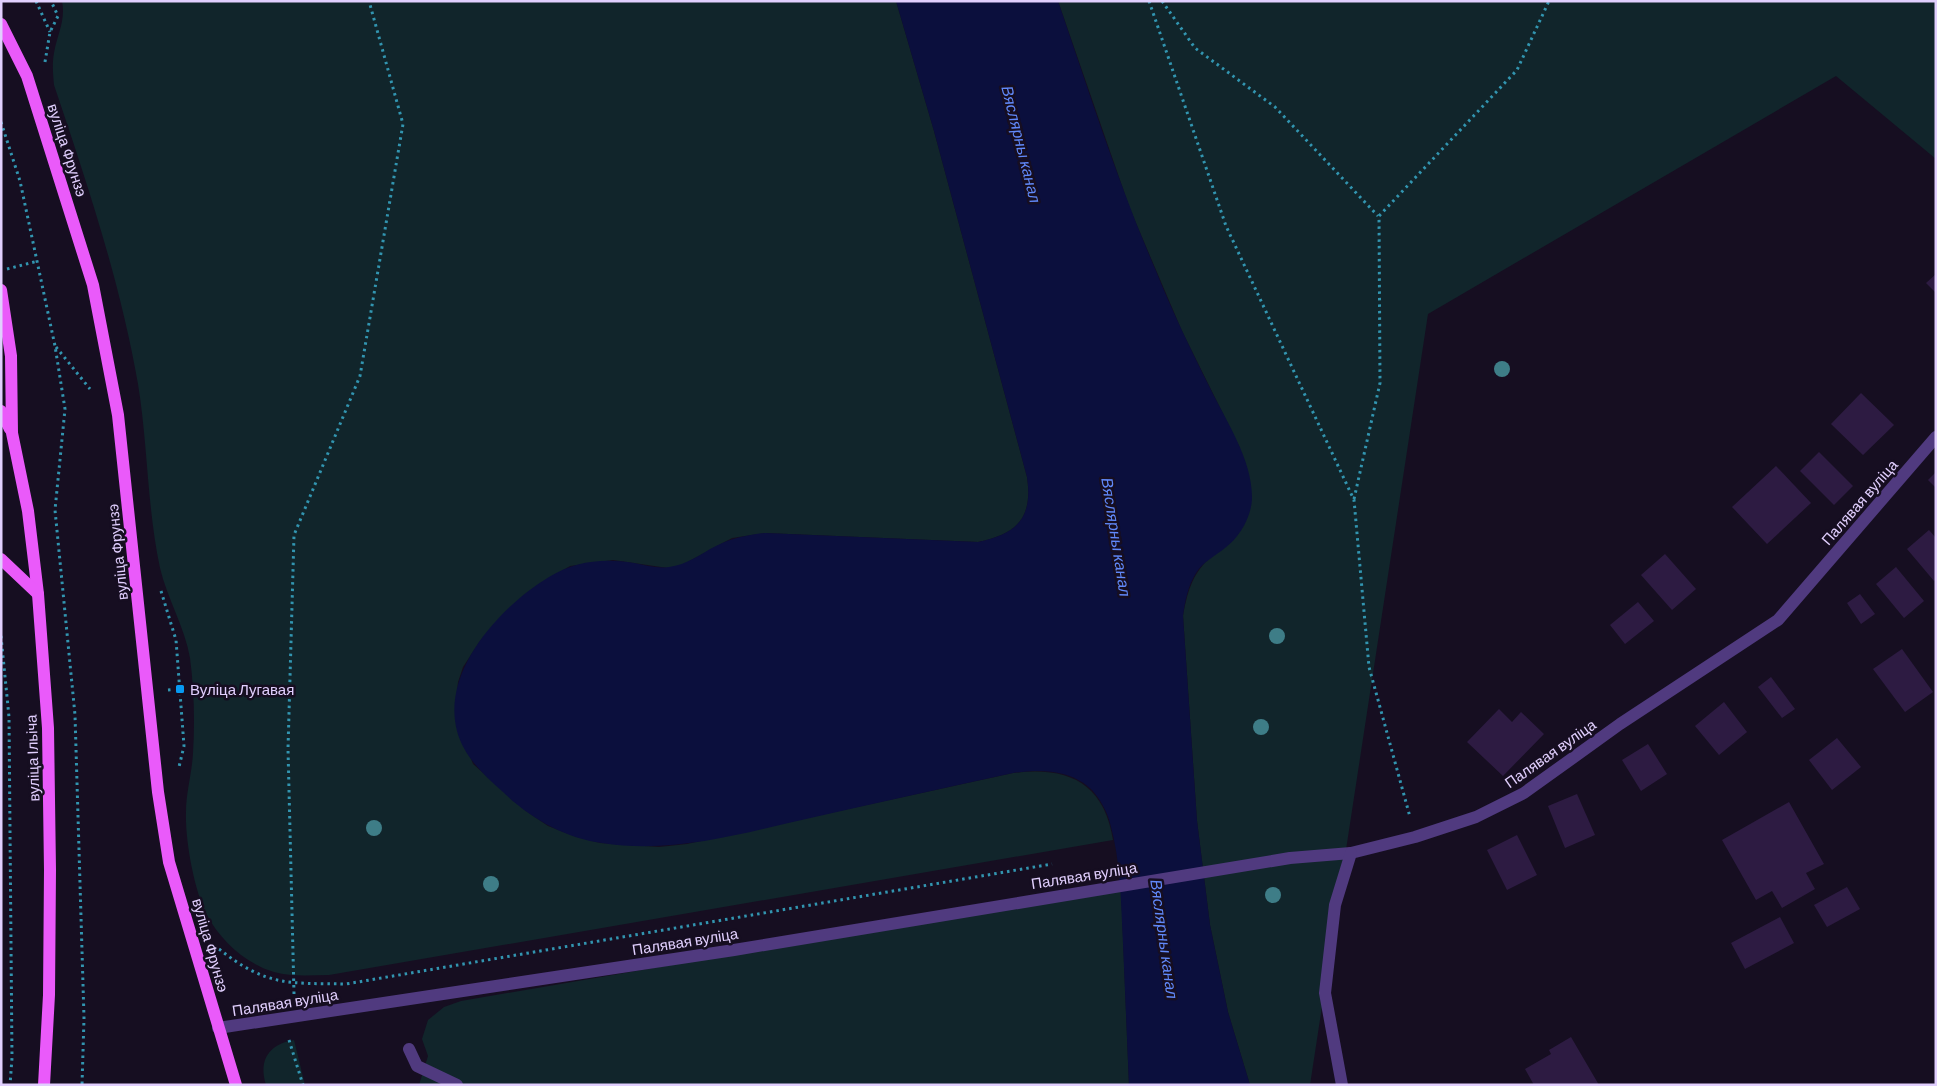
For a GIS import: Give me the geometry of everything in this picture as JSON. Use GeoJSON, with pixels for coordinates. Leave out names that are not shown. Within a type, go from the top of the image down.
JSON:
{"type":"FeatureCollection","features":[{"type":"Feature","properties":{"kind":"main road","name":"вуліца Фрунзэ"},"geometry":{"type":"LineString","coordinates":[[1,24],[26,76],[93,285],[118,415],[158,792],[168,854],[236,1085]]}},
{"type":"Feature","properties":{"kind":"main road","name":"вуліца Ільіча"},"geometry":{"type":"LineString","coordinates":[[1,290],[11,356],[12,433],[28,511],[38,594],[48,728],[49,995],[44,1085]]}},
{"type":"Feature","properties":{"kind":"main road","name":"вуліца Ільіча"},"geometry":{"type":"LineString","coordinates":[[1,411],[12,433]]}},
{"type":"Feature","properties":{"kind":"main road"},"geometry":{"type":"LineString","coordinates":[[1,559],[38,594]]}},
{"type":"Feature","properties":{"kind":"street","name":"Палявая вуліца"},"geometry":{"type":"LineString","coordinates":[[218,1028],[734,950],[1290,858],[1351,853],[1416,837],[1476,816],[1524,793],[1620,724],[1778,620],[1936,437]]}},
{"type":"Feature","properties":{"kind":"street"},"geometry":{"type":"LineString","coordinates":[[1342,1085],[1325,993],[1335,905],[1351,853]]}},
{"type":"Feature","properties":{"kind":"street"},"geometry":{"type":"LineString","coordinates":[[409,1049],[417,1066],[457,1085]]}},
{"type":"Feature","properties":{"kind":"path"},"geometry":{"type":"LineString","coordinates":[[36,1],[50,32]]}},
{"type":"Feature","properties":{"kind":"path"},"geometry":{"type":"LineString","coordinates":[[294,1018],[288,749],[294,535],[360,376],[403,124],[369,1]]}},
{"type":"Feature","properties":{"kind":"path"},"geometry":{"type":"LineString","coordinates":[[1149,1],[1226,226],[1354,500]]}},
{"type":"Feature","properties":{"kind":"path"},"geometry":{"type":"LineString","coordinates":[[1162,1],[1196,48],[1275,108],[1378,216],[1380,382],[1354,500],[1369,666],[1416,837]]}},
{"type":"Feature","properties":{"kind":"path"},"geometry":{"type":"LineString","coordinates":[[1378,216],[1516,70],[1549,1]]}},
{"type":"Feature","properties":{"kind":"path"},"geometry":{"type":"LineString","coordinates":[[1,122],[20,182],[38,262],[55,346],[65,409]]}},
{"type":"Feature","properties":{"kind":"path"},"geometry":{"type":"LineString","coordinates":[[1,270],[38,262]]}},
{"type":"Feature","properties":{"kind":"path"},"geometry":{"type":"LineString","coordinates":[[55,346],[95,395]]}},
{"type":"Feature","properties":{"kind":"path"},"geometry":{"type":"LineString","coordinates":[[1,636],[9,717],[12,1049],[10,1085]]}},
{"type":"Feature","properties":{"kind":"path"},"geometry":{"type":"LineString","coordinates":[[176,640],[184,746]]}},
{"type":"Feature","properties":{"kind":"path"},"geometry":{"type":"LineString","coordinates":[[212,944],[239,964],[270,980],[293,983],[346,984],[1052,864]]}},
{"type":"Feature","properties":{"kind":"path"},"geometry":{"type":"LineString","coordinates":[[288,1036],[303,1085]]}},
{"type":"Feature","properties":{"kind":"shaded area"},"geometry":{"type":"Polygon","coordinates":[[[62,1],[896,1],[934,131],[1027,477],[1028,503],[1020,522],[1003,534],[978,542],[765,533],[732,538],[682,565],[668,568],[613,560],[570,566],[532,589],[480,641],[463,667],[458,682],[455,716],[473,764],[526,811],[548,826],[600,843],[659,847],[687,844],[1013,773],[1032,771],[1050,772],[1066,776],[1080,782],[1092,791],[1101,804],[1108,820],[1113,840],[329,975],[281,974],[254,963],[235,950],[219,933],[207,915],[202,905],[191,865],[186,823],[194,729],[190,658],[188,647],[160,568],[152,522],[138,384],[122,308],[90,196],[54,85],[53,57],[63,15],[62,1]]]}},
{"type":"Feature","properties":{"kind":"shaded area"},"geometry":{"type":"Polygon","coordinates":[[[1058,1],[1936,1],[1936,159],[1836,76],[1428,314],[1310,1085],[1250,1085],[1228,1012],[1210,925],[1197,821],[1183,616],[1189,592],[1198,571],[1239,533],[1240,448],[1182,331],[1130,209],[1058,1]]]}},
{"type":"Feature","properties":{"kind":"shaded area"},"geometry":{"type":"Polygon","coordinates":[[[1121,888],[1129,1085],[419,1085],[428,1056],[422,1039],[428,1020],[444,1007],[461,1001],[1121,888]]]}},
{"type":"Feature","properties":{"kind":"shaded area"},"geometry":{"type":"Polygon","coordinates":[[[294,1040],[305,1085],[266,1085],[263,1068],[268,1055],[278,1045],[294,1040]]]}},
{"type":"Feature","properties":{"kind":"water","name":"Вяслярны канал"},"geometry":{"type":"Polygon","coordinates":[[[896,1],[1058,1],[1104,137],[1142,238],[1175,316],[1237,441],[1248,469],[1252,497],[1250,511],[1244,526],[1236,538],[1206,562],[1196,573],[1187,594],[1183,616],[1197,821],[1210,925],[1228,1012],[1250,1085],[1129,1085],[1121,898],[1114,838],[1107,814],[1098,797],[1084,783],[1074,778],[1065,774],[1044,771],[1013,773],[705,841],[654,846],[628,846],[575,837],[536,818],[513,801],[482,772],[464,749],[457,731],[454,708],[458,685],[466,663],[479,642],[495,622],[531,589],[569,567],[601,561],[634,563],[656,567],[676,566],[688,562],[728,541],[765,533],[978,542],[1003,534],[1020,522],[1028,503],[1027,477],[934,131],[896,1]]]}},
{"type":"Feature","properties":{"kind":"building"},"geometry":{"type":"Polygon","coordinates":[[[1936,274],[1936,293],[1926,283],[1936,274]]]}},
{"type":"Feature","properties":{"kind":"building"},"geometry":{"type":"Polygon","coordinates":[[[1861,393],[1894,425],[1863,455],[1831,424],[1861,393]]]}},
{"type":"Feature","properties":{"kind":"building"},"geometry":{"type":"Polygon","coordinates":[[[1819,452],[1853,486],[1834,505],[1800,471],[1819,452]]]}},
{"type":"Feature","properties":{"kind":"building"},"geometry":{"type":"Polygon","coordinates":[[[1776,466],[1811,503],[1767,544],[1732,507],[1776,466]]]}},
{"type":"Feature","properties":{"kind":"building"},"geometry":{"type":"Polygon","coordinates":[[[1936,472],[1936,488],[1928,480],[1936,472]]]}},
{"type":"Feature","properties":{"kind":"building"},"geometry":{"type":"Polygon","coordinates":[[[1929,530],[1936,538],[1936,579],[1934,581],[1907,549],[1929,530]]]}},
{"type":"Feature","properties":{"kind":"building"},"geometry":{"type":"Polygon","coordinates":[[[1665,554],[1696,589],[1672,610],[1641,575],[1665,554]]]}},
{"type":"Feature","properties":{"kind":"building"},"geometry":{"type":"Polygon","coordinates":[[[1896,567],[1924,601],[1904,618],[1876,584],[1896,567]]]}},
{"type":"Feature","properties":{"kind":"building"},"geometry":{"type":"Polygon","coordinates":[[[1860,594],[1875,614],[1861,624],[1847,603],[1860,594]]]}},
{"type":"Feature","properties":{"kind":"building"},"geometry":{"type":"Polygon","coordinates":[[[1638,602],[1654,621],[1625,644],[1610,625],[1638,602]]]}},
{"type":"Feature","properties":{"kind":"building"},"geometry":{"type":"Polygon","coordinates":[[[1902,649],[1933,692],[1905,712],[1873,669],[1902,649]]]}},
{"type":"Feature","properties":{"kind":"building"},"geometry":{"type":"Polygon","coordinates":[[[1771,677],[1795,709],[1782,718],[1758,687],[1771,677]]]}},
{"type":"Feature","properties":{"kind":"building"},"geometry":{"type":"Polygon","coordinates":[[[1724,702],[1747,732],[1719,755],[1695,726],[1724,702]]]}},
{"type":"Feature","properties":{"kind":"building"},"geometry":{"type":"Polygon","coordinates":[[[1499,709],[1512,722],[1521,712],[1544,734],[1503,776],[1467,742],[1499,709]]]}},
{"type":"Feature","properties":{"kind":"building"},"geometry":{"type":"Polygon","coordinates":[[[1837,738],[1861,767],[1832,790],[1809,760],[1837,738]]]}},
{"type":"Feature","properties":{"kind":"building"},"geometry":{"type":"Polygon","coordinates":[[[1648,744],[1667,774],[1641,791],[1622,760],[1648,744]]]}},
{"type":"Feature","properties":{"kind":"building"},"geometry":{"type":"Polygon","coordinates":[[[1577,794],[1595,835],[1565,848],[1548,806],[1577,794]]]}},
{"type":"Feature","properties":{"kind":"building"},"geometry":{"type":"Polygon","coordinates":[[[1789,802],[1824,864],[1806,873],[1815,889],[1782,908],[1772,891],[1756,900],[1722,840],[1789,802]]]}},
{"type":"Feature","properties":{"kind":"building"},"geometry":{"type":"Polygon","coordinates":[[[1517,835],[1537,875],[1507,890],[1487,850],[1517,835]]]}},
{"type":"Feature","properties":{"kind":"building"},"geometry":{"type":"Polygon","coordinates":[[[1847,887],[1860,909],[1827,927],[1814,905],[1847,887]]]}},
{"type":"Feature","properties":{"kind":"building"},"geometry":{"type":"Polygon","coordinates":[[[1780,917],[1794,943],[1745,969],[1731,943],[1780,917]]]}},
{"type":"Feature","properties":{"kind":"building"},"geometry":{"type":"Polygon","coordinates":[[[1571,1037],[1599,1085],[1534,1085],[1525,1069],[1551,1054],[1549,1050],[1571,1037]]]}},
{"type":"Feature","properties":{"kind":"place","name":"Вуліца Лугавая"},"geometry":{"type":"Point","coordinates":[180,689]}}]}
